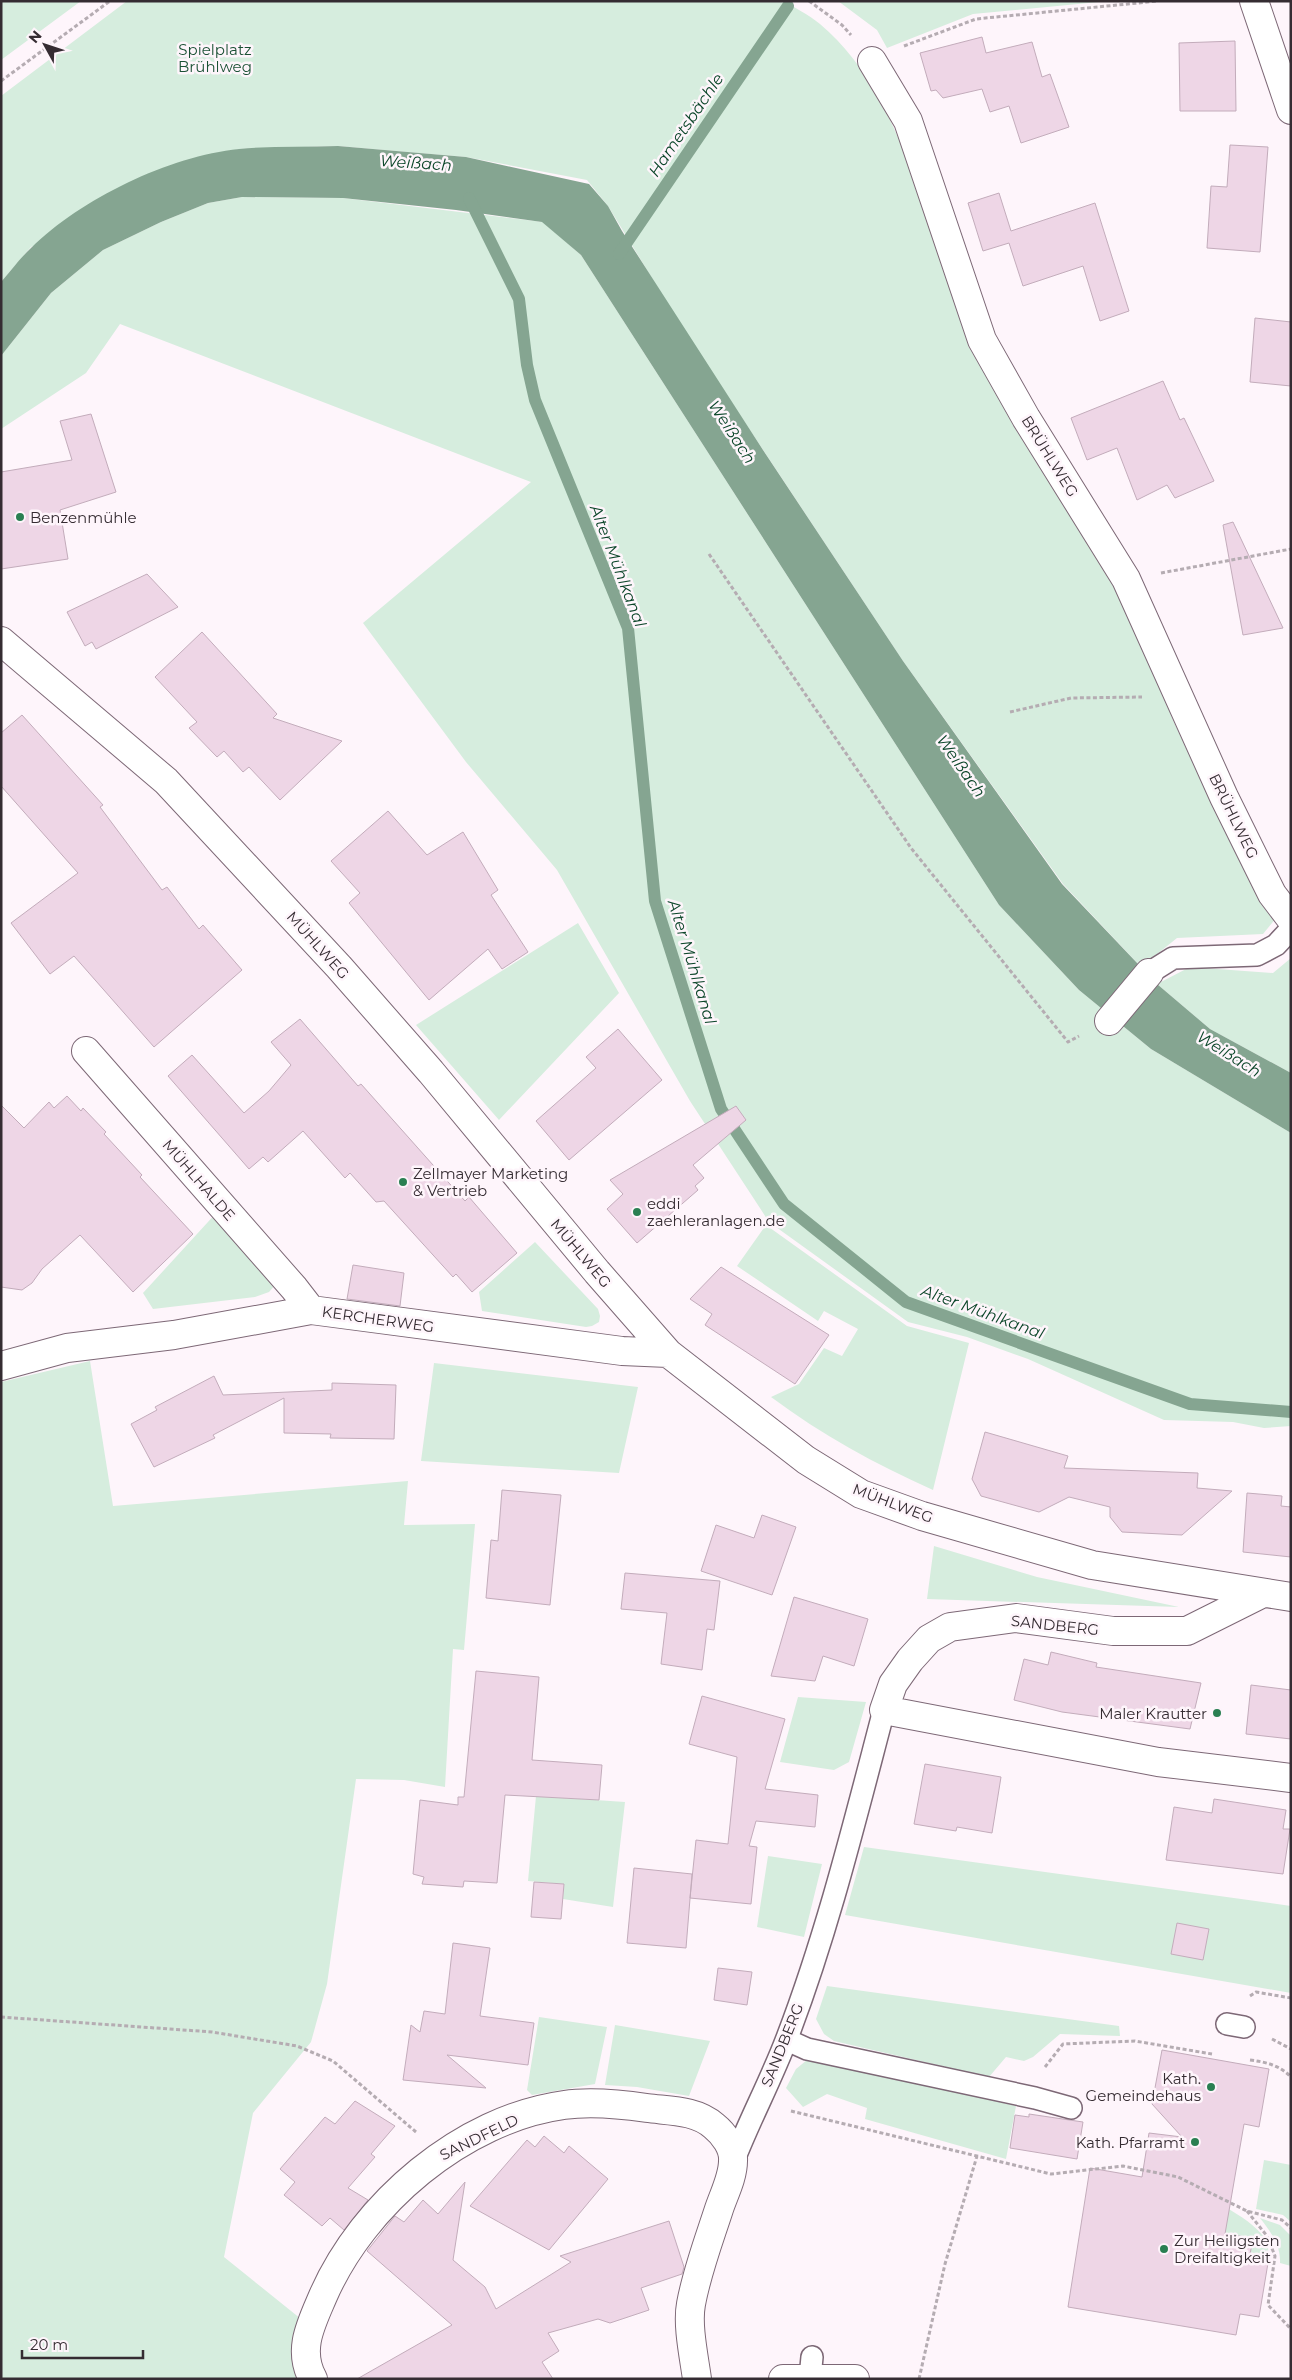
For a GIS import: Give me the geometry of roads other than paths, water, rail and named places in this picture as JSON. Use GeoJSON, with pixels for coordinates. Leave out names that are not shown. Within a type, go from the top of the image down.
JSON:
{"type":"FeatureCollection","features":[{"type":"Feature","properties":{"kind":"street"},"geometry":{"type":"LineString","coordinates":[[1254,1],[1291,110]]}},
{"type":"Feature","properties":{"kind":"street","name":"BRÜHLWEG"},"geometry":{"type":"LineString","coordinates":[[872,61],[908,121],[982,340],[1026,418],[1126,579],[1177,696],[1272,894],[1291,919]]}},
{"type":"Feature","properties":{"kind":"street","name":"MÜHLWEG"},"geometry":{"type":"LineString","coordinates":[[6,654],[166,781],[338,967],[431,1072],[597,1272],[668,1353],[806,1460],[861,1494],[922,1516],[1092,1565],[1261,1594],[1291,1597]]}},
{"type":"Feature","properties":{"kind":"street"},"geometry":{"type":"LineString","coordinates":[[1108,1021],[1149,973]]}},
{"type":"Feature","properties":{"kind":"street","name":"MÜHLHALDE"},"geometry":{"type":"LineString","coordinates":[[86,1052],[287,1280],[311,1310]]}},
{"type":"Feature","properties":{"kind":"street","name":"KERCHERWEG"},"geometry":{"type":"LineString","coordinates":[[1,1366],[67,1348],[174,1335],[311,1310],[622,1351],[668,1353]]}},
{"type":"Feature","properties":{"kind":"street","name":"SANDBERG"},"geometry":{"type":"LineString","coordinates":[[884,1710],[893,1684],[910,1660],[929,1639],[950,1627],[1016,1618],[1113,1631],[1186,1631],[1261,1594]]}},
{"type":"Feature","properties":{"kind":"street"},"geometry":{"type":"LineString","coordinates":[[884,1710],[1158,1762],[1291,1778]]}},
{"type":"Feature","properties":{"kind":"street","name":"SANDFELD"},"geometry":{"type":"LineString","coordinates":[[313,2379],[304,2356],[306,2338],[333,2274],[372,2217],[394,2194],[441,2154],[500,2124],[526,2114],[564,2105],[618,2104],[691,2114],[704,2118],[723,2134],[729,2144],[734,2160]]}},
{"type":"Feature","properties":{"kind":"street","name":"SANDBERG"},"geometry":{"type":"LineString","coordinates":[[697,2379],[690,2307],[698,2272],[734,2160]]}},
{"type":"Feature","properties":{"kind":"street"},"geometry":{"type":"LineString","coordinates":[[783,2379],[811,2367],[855,2379]]}},
{"type":"Feature","properties":{"kind":"lane"},"geometry":{"type":"LineString","coordinates":[[1149,973],[1173,958],[1257,955],[1276,945],[1291,929]]}},
{"type":"Feature","properties":{"kind":"lane","name":"SANDBERG"},"geometry":{"type":"LineString","coordinates":[[734,2160],[787,2040],[815,1958],[847,1852],[884,1710]]}},
{"type":"Feature","properties":{"kind":"lane"},"geometry":{"type":"LineString","coordinates":[[787,2040],[807,2049],[1024,2096],[1070,2108]]}},
{"type":"Feature","properties":{"kind":"water","name":"Weißach"},"geometry":{"type":"Polygon","coordinates":[[[338,146],[466,157],[589,184],[608,206],[622,231],[763,450],[903,661],[1062,884],[1157,984],[1210,1029],[1291,1073],[1291,1133],[1151,1049],[1079,990],[999,905],[581,255],[542,222],[456,210],[343,198],[242,197],[208,203],[161,222],[103,250],[51,293],[1,356],[1,282],[19,260],[51,230],[100,197],[156,170],[212,153],[251,148],[338,146]]]}},
{"type":"Feature","properties":{"kind":"waterway","name":"Hametsbächle"},"geometry":{"type":"LineString","coordinates":[[619,254],[788,6]]}},
{"type":"Feature","properties":{"kind":"waterway","name":"Alter Mühlkanal"},"geometry":{"type":"LineString","coordinates":[[469,198],[519,299],[527,365],[535,400],[628,628],[655,901],[721,1109],[784,1204],[906,1302],[1190,1404],[1291,1412]]}},
{"type":"Feature","properties":{"kind":"place","name":"Benzenmühle"},"geometry":{"type":"Point","coordinates":[20,517]}},
{"type":"Feature","properties":{"kind":"place","name":"Zellmayer Marketing & Vertrieb"},"geometry":{"type":"Point","coordinates":[403,1182]}},
{"type":"Feature","properties":{"kind":"place","name":"eddi zaehleranlagen.de"},"geometry":{"type":"Point","coordinates":[637,1212]}},
{"type":"Feature","properties":{"kind":"place","name":"Maler Krautter"},"geometry":{"type":"Point","coordinates":[1217,1713]}},
{"type":"Feature","properties":{"kind":"place","name":"Kath. Gemeindehaus"},"geometry":{"type":"Point","coordinates":[1211,2087]}},
{"type":"Feature","properties":{"kind":"place","name":"Kath. Pfarramt"},"geometry":{"type":"Point","coordinates":[1195,2142]}},
{"type":"Feature","properties":{"kind":"place","name":"Zur Heiligsten Dreifaltigkeit"},"geometry":{"type":"Point","coordinates":[1164,2249]}},
{"type":"Feature","properties":{"kind":"park label","name":"Spielplatz Brühlweg"},"geometry":{"type":"Point","coordinates":[215,58]}}]}
